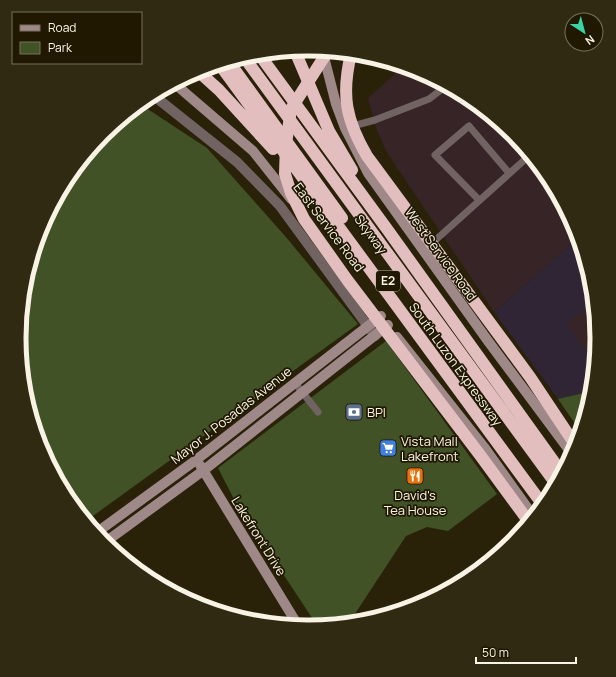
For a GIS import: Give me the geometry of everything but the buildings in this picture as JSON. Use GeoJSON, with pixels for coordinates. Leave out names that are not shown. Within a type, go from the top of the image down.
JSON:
{"type":"FeatureCollection","features":[{"type":"Feature","properties":{"kind":"highway"},"geometry":{"type":"LineString","coordinates":[[297,57],[329,131],[387,229]]}},
{"type":"Feature","properties":{"kind":"highway"},"geometry":{"type":"LineString","coordinates":[[324,57],[291,109],[286,144],[286,174],[291,193],[304,219],[348,281],[526,517]]}},
{"type":"Feature","properties":{"kind":"highway","name":"South Luzon Expressway"},"geometry":{"type":"LineString","coordinates":[[264,60],[558,468]]}},
{"type":"Feature","properties":{"kind":"highway"},"geometry":{"type":"LineString","coordinates":[[350,60],[346,86],[348,115],[358,140],[367,156],[526,371],[571,439]]}},
{"type":"Feature","properties":{"kind":"highway","name":"Skyway"},"geometry":{"type":"LineString","coordinates":[[248,63],[552,479]]}},
{"type":"Feature","properties":{"kind":"highway","name":"Skyway"},"geometry":{"type":"LineString","coordinates":[[232,67],[543,493]]}},
{"type":"Feature","properties":{"kind":"highway","name":"South Luzon Expressway"},"geometry":{"type":"LineString","coordinates":[[223,69],[539,500]]}},
{"type":"Feature","properties":{"kind":"highway"},"geometry":{"type":"LineString","coordinates":[[204,76],[219,90],[313,193]]}},
{"type":"Feature","properties":{"kind":"main road","name":"West Service Road"},"geometry":{"type":"LineString","coordinates":[[324,57],[336,104],[345,128],[368,172],[423,252],[568,448]]}},
{"type":"Feature","properties":{"kind":"main road","name":"East Service Road"},"geometry":{"type":"LineString","coordinates":[[179,88],[253,151],[484,447],[530,512]]}},
{"type":"Feature","properties":{"kind":"main road"},"geometry":{"type":"LineString","coordinates":[[363,292],[367,326]]}},
{"type":"Feature","properties":{"kind":"main road","name":"Mayor J. Posadas Avenue"},"geometry":{"type":"LineString","coordinates":[[101,529],[196,460],[381,316]]}},
{"type":"Feature","properties":{"kind":"main road","name":"Mayor J. Posadas Avenue"},"geometry":{"type":"LineString","coordinates":[[110,539],[204,470],[388,325]]}},
{"type":"Feature","properties":{"kind":"main road","name":"Lakefront Drive"},"geometry":{"type":"LineString","coordinates":[[196,460],[204,470],[295,620]]}},
{"type":"Feature","properties":{"kind":"street"},"geometry":{"type":"LineString","coordinates":[[158,99],[237,162],[280,206],[374,336]]}},
{"type":"Feature","properties":{"kind":"lane"},"geometry":{"type":"LineString","coordinates":[[345,128],[375,120],[429,99],[441,90]]}},
{"type":"Feature","properties":{"kind":"lane"},"geometry":{"type":"LineString","coordinates":[[479,200],[435,154],[469,126],[510,173]]}},
{"type":"Feature","properties":{"kind":"lane"},"geometry":{"type":"LineString","coordinates":[[423,252],[525,159]]}},
{"type":"Feature","properties":{"kind":"lane"},"geometry":{"type":"LineString","coordinates":[[295,382],[318,412]]}},
{"type":"Feature","properties":{"kind":"shaded area"},"geometry":{"type":"Polygon","coordinates":[[[399,71],[433,86],[465,104],[494,126],[532,167],[561,214],[573,242],[494,312],[386,151],[376,128],[368,98],[399,71]]]}},
{"type":"Feature","properties":{"kind":"shaded area"},"geometry":{"type":"Polygon","coordinates":[[[573,242],[585,283],[588,302],[590,338],[588,375],[585,393],[558,399],[494,312],[573,242]]]}},
{"type":"Feature","properties":{"kind":"shaded area"},"geometry":{"type":"Polygon","coordinates":[[[588,307],[589,355],[566,324],[588,307]]]}},
{"type":"Feature","properties":{"kind":"green space"},"geometry":{"type":"Polygon","coordinates":[[[146,108],[207,148],[285,236],[358,324],[91,518],[74,495],[55,463],[41,429],[31,394],[28,375],[26,338],[28,302],[31,283],[47,231],[64,197],[84,167],[122,126],[146,108]]]}},
{"type":"Feature","properties":{"kind":"green space"},"geometry":{"type":"Polygon","coordinates":[[[386,341],[497,494],[448,531],[427,527],[406,536],[353,617],[313,620],[235,501],[218,468],[386,341]]]}},
{"type":"Feature","properties":{"kind":"green space"},"geometry":{"type":"Polygon","coordinates":[[[585,393],[576,425],[558,399],[585,393]]]}},
{"type":"Feature","properties":{"kind":"place","name":"BPI"},"geometry":{"type":"Point","coordinates":[354,412]}},
{"type":"Feature","properties":{"kind":"place","name":"Vista Mall Lakefront"},"geometry":{"type":"Point","coordinates":[388,448]}},
{"type":"Feature","properties":{"kind":"place","name":"David's Tea House"},"geometry":{"type":"Point","coordinates":[415,476]}}]}
